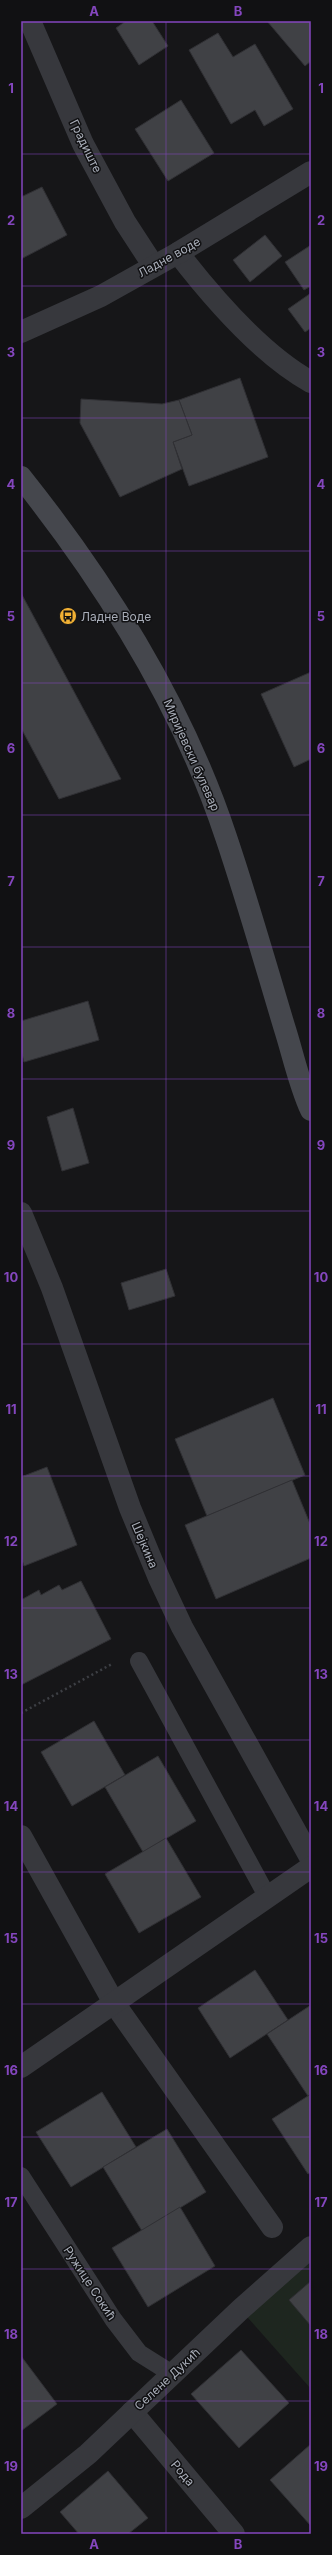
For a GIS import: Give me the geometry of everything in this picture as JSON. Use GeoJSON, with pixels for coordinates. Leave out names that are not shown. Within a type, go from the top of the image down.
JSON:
{"type":"FeatureCollection","features":[{"type":"Feature","properties":{"kind":"main road","name":"Миријевски булевар"},"geometry":{"type":"LineString","coordinates":[[21,477],[56,521],[113,603],[158,680],[196,758],[226,838],[311,1110]]}},
{"type":"Feature","properties":{"kind":"street","name":"Градиште"},"geometry":{"type":"LineString","coordinates":[[30,21],[83,144],[125,222],[154,265]]}},
{"type":"Feature","properties":{"kind":"street","name":"Ладне воде"},"geometry":{"type":"LineString","coordinates":[[21,332],[101,296],[154,265],[178,253],[311,172]]}},
{"type":"Feature","properties":{"kind":"street"},"geometry":{"type":"LineString","coordinates":[[178,253],[204,286],[253,336],[299,376],[311,382]]}},
{"type":"Feature","properties":{"kind":"street","name":"Шејкина"},"geometry":{"type":"LineString","coordinates":[[21,1213],[52,1288],[130,1508],[159,1578],[182,1627],[311,1859]]}},
{"type":"Feature","properties":{"kind":"street"},"geometry":{"type":"LineString","coordinates":[[21,1836],[114,2003],[272,2227]]}},
{"type":"Feature","properties":{"kind":"street"},"geometry":{"type":"LineString","coordinates":[[21,2067],[311,1867]]}},
{"type":"Feature","properties":{"kind":"street","name":"Селене Дукић"},"geometry":{"type":"LineString","coordinates":[[21,2508],[88,2454],[174,2375],[241,2310],[311,2248]]}},
{"type":"Feature","properties":{"kind":"street","name":"Рода"},"geometry":{"type":"LineString","coordinates":[[132,2412],[234,2534]]}},
{"type":"Feature","properties":{"kind":"lane"},"geometry":{"type":"LineString","coordinates":[[139,1661],[267,1896]]}},
{"type":"Feature","properties":{"kind":"lane","name":"Ружице Сокић"},"geometry":{"type":"LineString","coordinates":[[21,2176],[113,2319],[139,2353],[174,2375]]}},
{"type":"Feature","properties":{"kind":"path"},"geometry":{"type":"LineString","coordinates":[[21,1713],[115,1662]]}},
{"type":"Feature","properties":{"kind":"shaded area"},"geometry":{"type":"Polygon","coordinates":[[[311,2247],[311,2389],[241,2310],[311,2247]]]}},
{"type":"Feature","properties":{"kind":"building"},"geometry":{"type":"Polygon","coordinates":[[[126,21],[152,21],[168,46],[139,65],[116,28],[126,21]]]}},
{"type":"Feature","properties":{"kind":"building"},"geometry":{"type":"Polygon","coordinates":[[[267,21],[311,21],[311,61],[305,66],[267,21]]]}},
{"type":"Feature","properties":{"kind":"building"},"geometry":{"type":"Polygon","coordinates":[[[218,33],[233,57],[255,44],[293,109],[264,126],[255,110],[231,124],[189,50],[218,33]]]}},
{"type":"Feature","properties":{"kind":"building"},"geometry":{"type":"Polygon","coordinates":[[[181,100],[214,153],[168,181],[135,129],[181,100]]]}},
{"type":"Feature","properties":{"kind":"building"},"geometry":{"type":"Polygon","coordinates":[[[42,187],[67,235],[21,259],[21,197],[42,187]]]}},
{"type":"Feature","properties":{"kind":"building"},"geometry":{"type":"Polygon","coordinates":[[[265,235],[282,256],[250,282],[233,260],[265,235]]]}},
{"type":"Feature","properties":{"kind":"building"},"geometry":{"type":"Polygon","coordinates":[[[311,245],[311,286],[304,290],[285,262],[311,245]]]}},
{"type":"Feature","properties":{"kind":"building"},"geometry":{"type":"Polygon","coordinates":[[[311,293],[311,328],[305,332],[288,309],[311,293]]]}},
{"type":"Feature","properties":{"kind":"building"},"geometry":{"type":"Polygon","coordinates":[[[240,378],[268,457],[189,486],[173,442],[192,435],[179,400],[240,378]]]}},
{"type":"Feature","properties":{"kind":"building"},"geometry":{"type":"Polygon","coordinates":[[[81,399],[162,404],[179,400],[192,435],[173,442],[182,469],[120,497],[80,423],[81,399]]]}},
{"type":"Feature","properties":{"kind":"building"},"geometry":{"type":"Polygon","coordinates":[[[21,593],[121,779],[59,799],[21,728],[21,593]]]}},
{"type":"Feature","properties":{"kind":"building"},"geometry":{"type":"Polygon","coordinates":[[[311,672],[311,759],[294,767],[261,694],[311,672]]]}},
{"type":"Feature","properties":{"kind":"building"},"geometry":{"type":"Polygon","coordinates":[[[88,1001],[99,1040],[24,1062],[21,1050],[21,1021],[88,1001]]]}},
{"type":"Feature","properties":{"kind":"building"},"geometry":{"type":"Polygon","coordinates":[[[73,1108],[89,1163],[62,1171],[47,1117],[73,1108]]]}},
{"type":"Feature","properties":{"kind":"building"},"geometry":{"type":"Polygon","coordinates":[[[166,1269],[175,1296],[129,1310],[121,1283],[166,1269]]]}},
{"type":"Feature","properties":{"kind":"building"},"geometry":{"type":"Polygon","coordinates":[[[273,1398],[305,1475],[207,1516],[175,1439],[273,1398]]]}},
{"type":"Feature","properties":{"kind":"building"},"geometry":{"type":"Polygon","coordinates":[[[47,1467],[77,1545],[24,1566],[21,1557],[21,1477],[47,1467]]]}},
{"type":"Feature","properties":{"kind":"building"},"geometry":{"type":"Polygon","coordinates":[[[292,1480],[311,1526],[311,1558],[216,1599],[185,1525],[292,1480]]]}},
{"type":"Feature","properties":{"kind":"building"},"geometry":{"type":"Polygon","coordinates":[[[81,1581],[111,1639],[21,1685],[21,1600],[39,1590],[41,1595],[59,1585],[62,1590],[81,1581]]]}},
{"type":"Feature","properties":{"kind":"building"},"geometry":{"type":"Polygon","coordinates":[[[94,1721],[125,1775],[72,1806],[41,1752],[94,1721]]]}},
{"type":"Feature","properties":{"kind":"building"},"geometry":{"type":"Polygon","coordinates":[[[158,1756],[196,1821],[143,1852],[105,1787],[158,1756]]]}},
{"type":"Feature","properties":{"kind":"building"},"geometry":{"type":"Polygon","coordinates":[[[166,1838],[201,1897],[139,1933],[105,1874],[166,1838]]]}},
{"type":"Feature","properties":{"kind":"building"},"geometry":{"type":"Polygon","coordinates":[[[255,1970],[288,2020],[230,2058],[198,2008],[255,1970]]]}},
{"type":"Feature","properties":{"kind":"building"},"geometry":{"type":"Polygon","coordinates":[[[311,2005],[311,2094],[308,2096],[267,2034],[311,2005]]]}},
{"type":"Feature","properties":{"kind":"building"},"geometry":{"type":"Polygon","coordinates":[[[102,2092],[136,2147],[71,2187],[36,2132],[102,2092]]]}},
{"type":"Feature","properties":{"kind":"building"},"geometry":{"type":"Polygon","coordinates":[[[311,2094],[311,2172],[308,2174],[272,2119],[311,2094]]]}},
{"type":"Feature","properties":{"kind":"building"},"geometry":{"type":"Polygon","coordinates":[[[167,2129],[206,2192],[142,2231],[103,2167],[167,2129]]]}},
{"type":"Feature","properties":{"kind":"building"},"geometry":{"type":"Polygon","coordinates":[[[180,2207],[215,2266],[148,2307],[112,2248],[180,2207]]]}},
{"type":"Feature","properties":{"kind":"building"},"geometry":{"type":"Polygon","coordinates":[[[311,2281],[311,2326],[289,2300],[311,2281]]]}},
{"type":"Feature","properties":{"kind":"building"},"geometry":{"type":"Polygon","coordinates":[[[241,2350],[289,2403],[239,2448],[191,2394],[241,2350]]]}},
{"type":"Feature","properties":{"kind":"building"},"geometry":{"type":"Polygon","coordinates":[[[21,2356],[57,2404],[21,2431],[21,2356]]]}},
{"type":"Feature","properties":{"kind":"building"},"geometry":{"type":"Polygon","coordinates":[[[311,2444],[311,2526],[270,2480],[311,2444]]]}},
{"type":"Feature","properties":{"kind":"building"},"geometry":{"type":"Polygon","coordinates":[[[108,2471],[148,2518],[128,2534],[79,2534],[60,2512],[108,2471]]]}},
{"type":"Feature","properties":{"kind":"place","name":"Ладне Воде"},"geometry":{"type":"Point","coordinates":[68,616]}}]}
